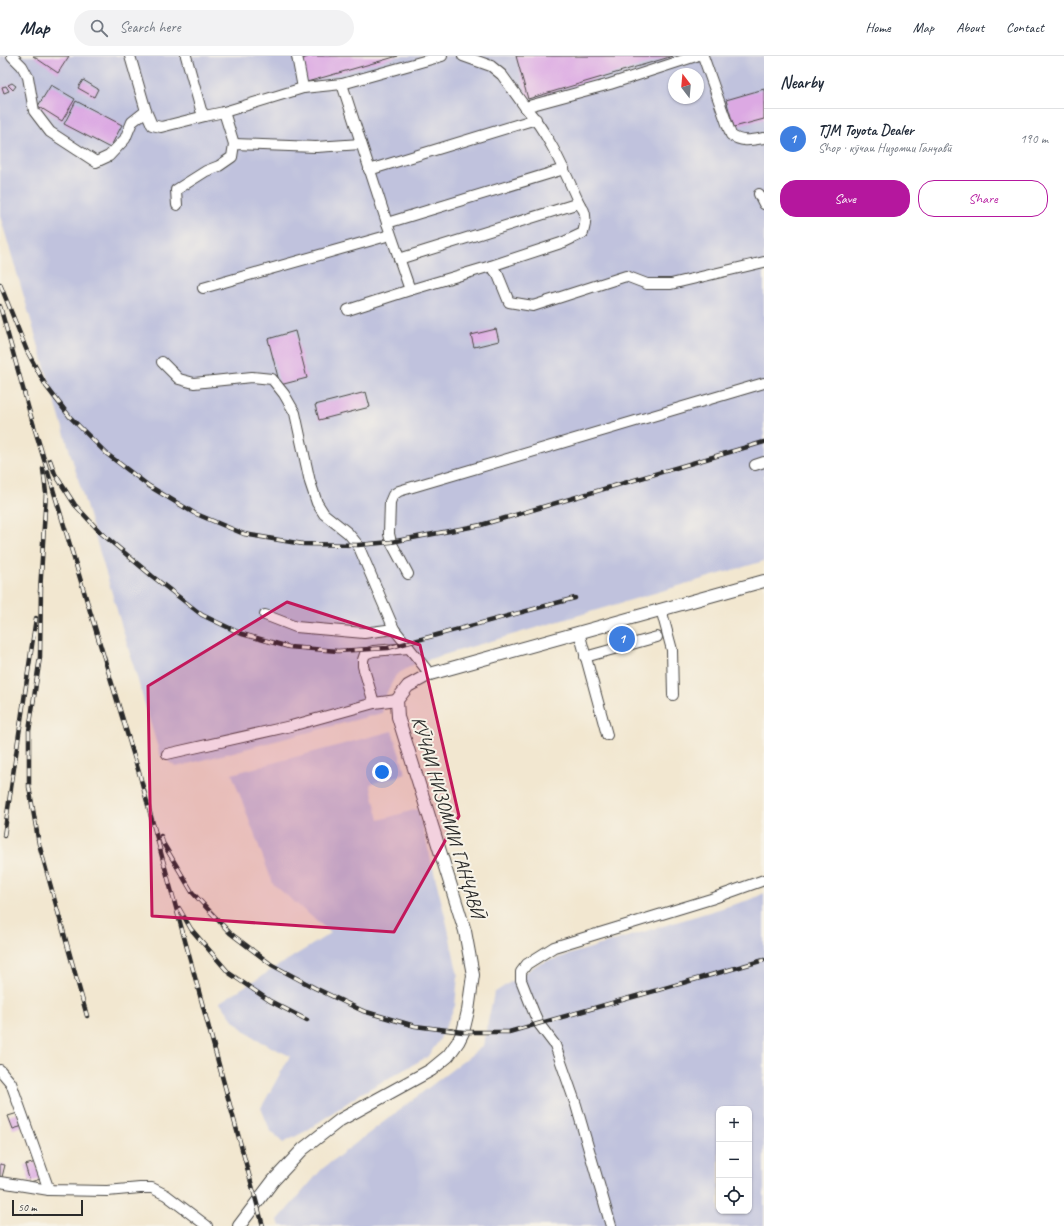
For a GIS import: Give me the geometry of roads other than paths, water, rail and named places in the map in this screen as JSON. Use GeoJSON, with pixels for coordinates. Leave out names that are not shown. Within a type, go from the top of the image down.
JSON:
{"type":"FeatureCollection","features":[{"type":"Feature","properties":{"kind":"main road","name":"КӮЧАИ НИЗОМИИ ГАНҶАВӢ"},"geometry":{"type":"LineString","coordinates":[[239,1226],[273,1182],[303,1149],[340,1120],[431,1070],[448,1056],[463,1032],[468,1011],[473,975],[464,931],[398,717],[397,700],[408,686],[430,674],[764,581]]}},
{"type":"Feature","properties":{"kind":"street"},"geometry":{"type":"LineString","coordinates":[[12,56],[22,66],[28,77],[34,111],[50,132],[96,162],[109,156],[124,139],[132,122],[146,111]]}},
{"type":"Feature","properties":{"kind":"street"},"geometry":{"type":"LineString","coordinates":[[130,56],[146,111],[152,125],[161,127],[224,112],[303,88],[342,84],[442,56]]}},
{"type":"Feature","properties":{"kind":"street"},"geometry":{"type":"LineString","coordinates":[[186,56],[201,110],[205,116]]}},
{"type":"Feature","properties":{"kind":"street"},"geometry":{"type":"LineString","coordinates":[[297,56],[303,88]]}},
{"type":"Feature","properties":{"kind":"street"},"geometry":{"type":"LineString","coordinates":[[348,310],[491,266],[564,242],[583,233],[585,223],[584,212],[564,169],[536,119],[525,107],[502,75],[491,66],[463,56]]}},
{"type":"Feature","properties":{"kind":"street"},"geometry":{"type":"LineString","coordinates":[[525,107],[610,84],[696,56]]}},
{"type":"Feature","properties":{"kind":"street"},"geometry":{"type":"LineString","coordinates":[[703,56],[731,135],[738,140],[746,141],[764,138]]}},
{"type":"Feature","properties":{"kind":"street"},"geometry":{"type":"LineString","coordinates":[[342,84],[390,235],[410,290]]}},
{"type":"Feature","properties":{"kind":"street"},"geometry":{"type":"LineString","coordinates":[[177,205],[176,190],[232,157],[234,144],[224,112]]}},
{"type":"Feature","properties":{"kind":"street"},"geometry":{"type":"LineString","coordinates":[[370,170],[536,119]]}},
{"type":"Feature","properties":{"kind":"street"},"geometry":{"type":"LineString","coordinates":[[234,144],[316,147],[361,144]]}},
{"type":"Feature","properties":{"kind":"street"},"geometry":{"type":"LineString","coordinates":[[387,223],[564,169]]}},
{"type":"Feature","properties":{"kind":"street"},"geometry":{"type":"LineString","coordinates":[[758,194],[764,204]]}},
{"type":"Feature","properties":{"kind":"street"},"geometry":{"type":"LineString","coordinates":[[399,259],[579,203]]}},
{"type":"Feature","properties":{"kind":"street"},"geometry":{"type":"LineString","coordinates":[[203,288],[390,235]]}},
{"type":"Feature","properties":{"kind":"street"},"geometry":{"type":"LineString","coordinates":[[491,266],[498,276],[509,302],[533,306],[626,276],[647,284],[671,284],[764,262]]}},
{"type":"Feature","properties":{"kind":"street"},"geometry":{"type":"LineString","coordinates":[[162,362],[179,379],[194,383],[252,377],[272,379],[284,394],[295,413],[310,482],[317,503],[324,514],[348,533],[358,545],[394,629],[430,674]]}},
{"type":"Feature","properties":{"kind":"street"},"geometry":{"type":"LineString","coordinates":[[408,574],[391,542],[390,534],[390,502],[393,495],[399,491],[764,382]]}},
{"type":"Feature","properties":{"kind":"street"},"geometry":{"type":"LineString","coordinates":[[661,609],[672,650],[673,695]]}},
{"type":"Feature","properties":{"kind":"street"},"geometry":{"type":"LineString","coordinates":[[265,615],[296,627],[364,633],[394,629]]}},
{"type":"Feature","properties":{"kind":"street"},"geometry":{"type":"LineString","coordinates":[[579,632],[607,735]]}},
{"type":"Feature","properties":{"kind":"street"},"geometry":{"type":"LineString","coordinates":[[585,657],[656,637]]}},
{"type":"Feature","properties":{"kind":"street"},"geometry":{"type":"LineString","coordinates":[[374,703],[363,666],[365,654],[373,651],[409,648]]}},
{"type":"Feature","properties":{"kind":"street"},"geometry":{"type":"LineString","coordinates":[[167,754],[291,726],[374,703],[397,700]]}},
{"type":"Feature","properties":{"kind":"street"},"geometry":{"type":"LineString","coordinates":[[611,1226],[576,1105],[555,1045],[538,1024],[521,980],[521,972],[527,964],[554,947],[711,899],[764,880]]}},
{"type":"Feature","properties":{"kind":"street"},"geometry":{"type":"LineString","coordinates":[[0,1070],[11,1083],[49,1190]]}},
{"type":"Feature","properties":{"kind":"street"},"geometry":{"type":"LineString","coordinates":[[0,1182],[49,1190],[107,1191],[152,1188],[166,1195],[207,1226]]}},
{"type":"Feature","properties":{"kind":"railway"},"geometry":{"type":"LineString","coordinates":[[0,284],[27,351],[46,386],[70,417],[107,454],[149,486],[194,513],[244,534],[303,544],[358,545],[391,542],[481,525],[764,442]]}},
{"type":"Feature","properties":{"kind":"railway"},"geometry":{"type":"LineString","coordinates":[[0,306],[29,410],[140,776],[263,1226]]}},
{"type":"Feature","properties":{"kind":"railway"},"geometry":{"type":"LineString","coordinates":[[50,460],[55,474],[75,505],[101,533],[152,576],[202,615],[242,634],[289,647],[338,651],[388,648],[575,598]]}},
{"type":"Feature","properties":{"kind":"railway"},"geometry":{"type":"LineString","coordinates":[[40,592],[46,493],[43,469]]}},
{"type":"Feature","properties":{"kind":"railway"},"geometry":{"type":"LineString","coordinates":[[41,587],[40,657],[29,731],[29,787],[39,844],[87,1016]]}},
{"type":"Feature","properties":{"kind":"railway"},"geometry":{"type":"LineString","coordinates":[[4,836],[36,618]]}},
{"type":"Feature","properties":{"kind":"railway"},"geometry":{"type":"LineString","coordinates":[[161,836],[163,843],[192,892],[230,933],[272,965],[363,1011],[415,1026],[463,1032],[509,1032],[764,960]]}},
{"type":"Feature","properties":{"kind":"railway"},"geometry":{"type":"LineString","coordinates":[[179,908],[191,929],[229,973],[270,1001],[307,1020]]}},
{"type":"Feature","properties":{"kind":"place","name":"TJM Toyota Dealer"},"geometry":{"type":"Point","coordinates":[622,639]}}]}
